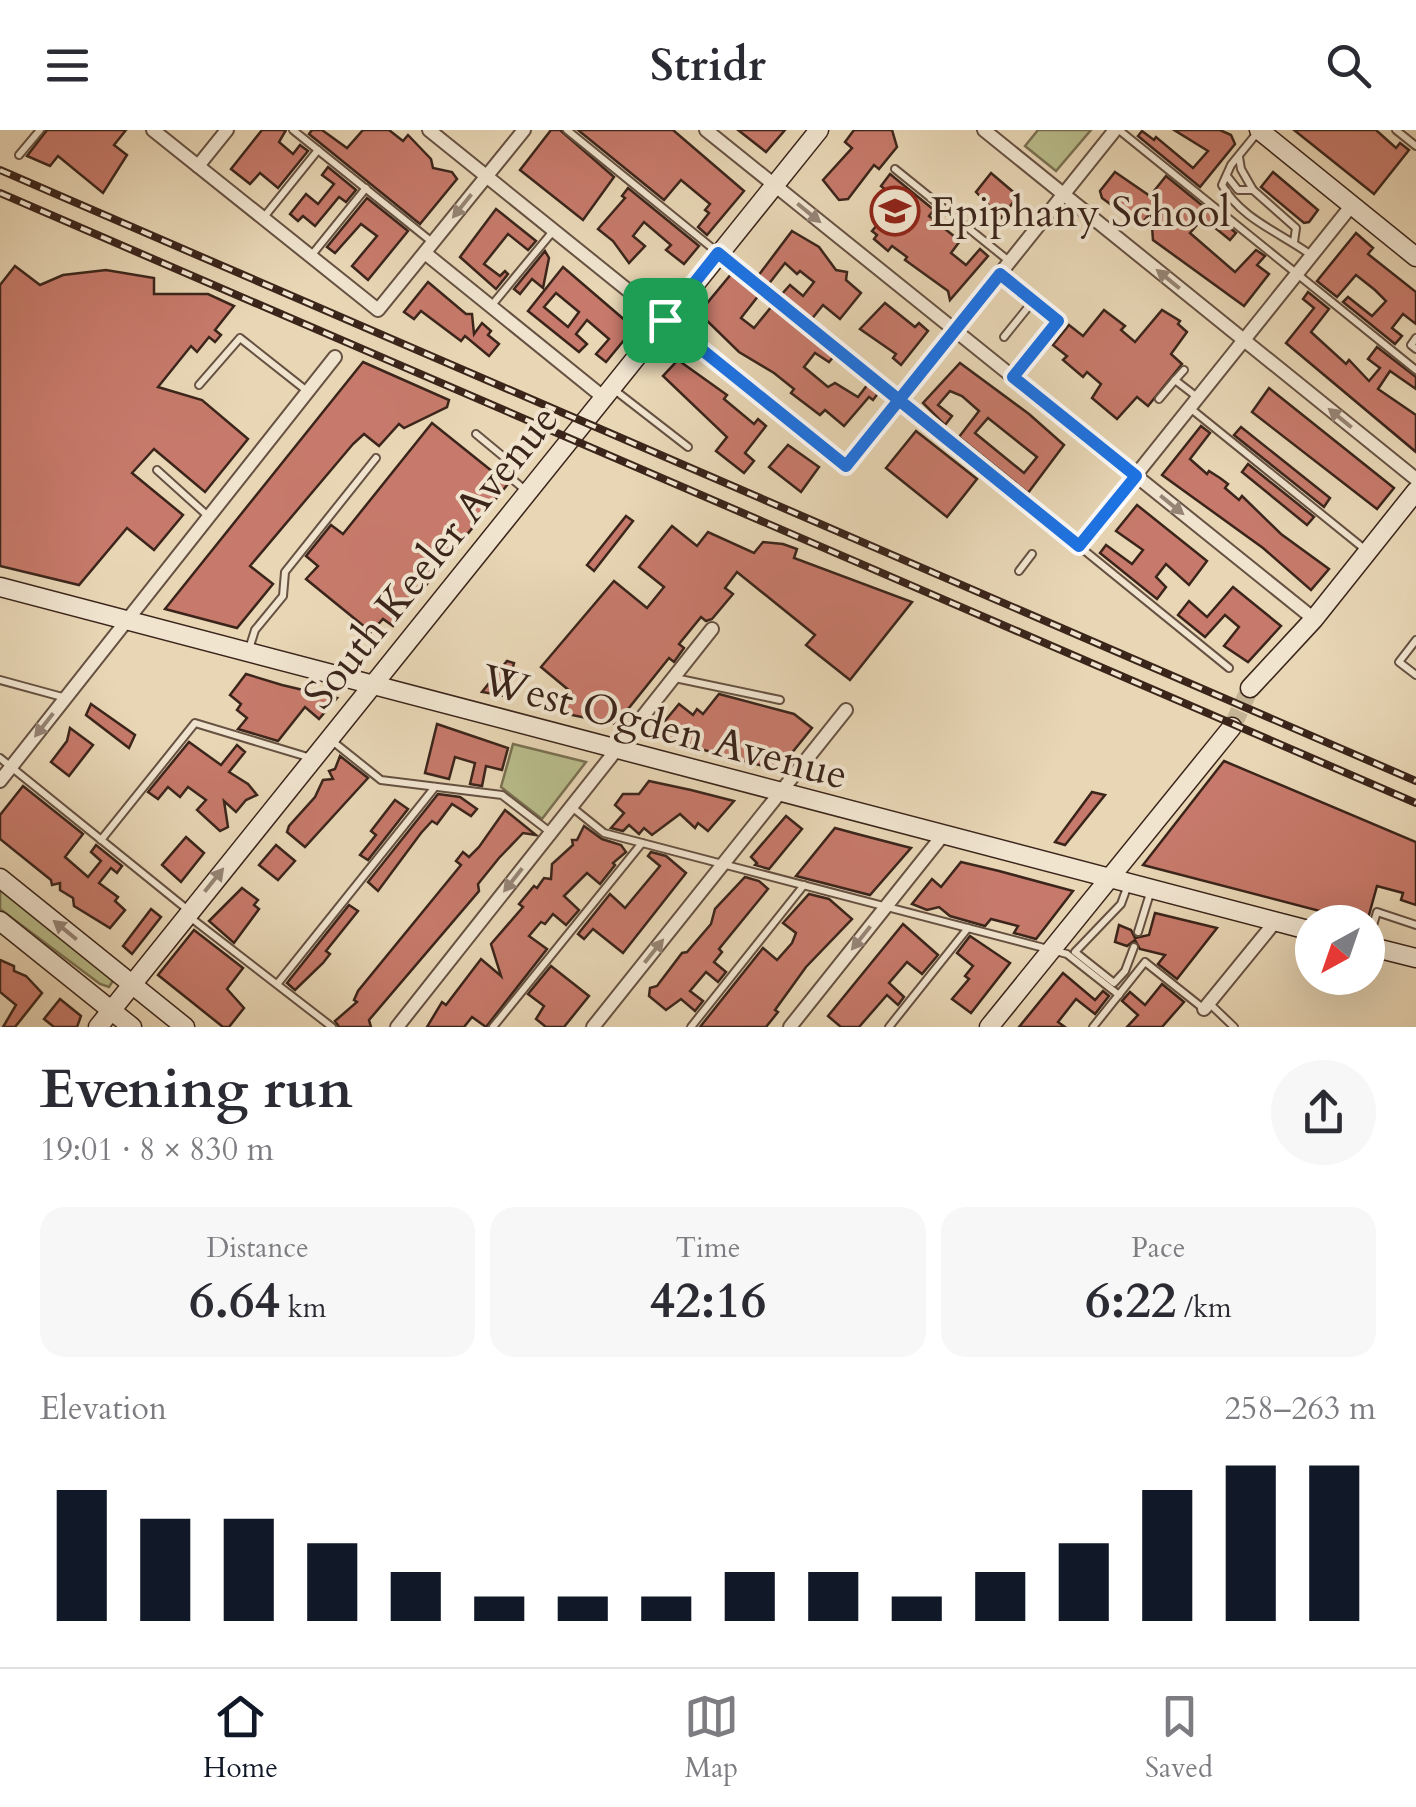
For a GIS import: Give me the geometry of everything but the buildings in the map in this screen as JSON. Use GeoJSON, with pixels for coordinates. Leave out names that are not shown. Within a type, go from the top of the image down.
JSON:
{"type":"FeatureCollection","features":[{"type":"Feature","properties":{"kind":"main road","name":"South Keeler Avenue"},"geometry":{"type":"LineString","coordinates":[[98,1027],[819,130]]}},
{"type":"Feature","properties":{"kind":"main road"},"geometry":{"type":"LineString","coordinates":[[1262,131],[1416,257]]}},
{"type":"Feature","properties":{"kind":"main road"},"geometry":{"type":"LineString","coordinates":[[1250,688],[1314,619],[1416,491]]}},
{"type":"Feature","properties":{"kind":"main road","name":"West Ogden Avenue"},"geometry":{"type":"LineString","coordinates":[[0,588],[1295,927]]}},
{"type":"Feature","properties":{"kind":"main road"},"geometry":{"type":"LineString","coordinates":[[989,1027],[1232,727]]}},
{"type":"Feature","properties":{"kind":"main road"},"geometry":{"type":"LineString","coordinates":[[0,878],[185,1027]]}},
{"type":"Feature","properties":{"kind":"main road"},"geometry":{"type":"LineString","coordinates":[[0,921],[132,1027]]}},
{"type":"Feature","properties":{"kind":"main road"},"geometry":{"type":"LineString","coordinates":[[1385,949],[1416,958]]}},
{"type":"Feature","properties":{"kind":"street"},"geometry":{"type":"LineString","coordinates":[[153,130],[378,310],[524,130]]}},
{"type":"Feature","properties":{"kind":"street"},"geometry":{"type":"LineString","coordinates":[[198,166],[227,130]]}},
{"type":"Feature","properties":{"kind":"street"},"geometry":{"type":"LineString","coordinates":[[429,130],[846,466],[1117,130]]}},
{"type":"Feature","properties":{"kind":"street"},"geometry":{"type":"LineString","coordinates":[[984,130],[1416,479]]}},
{"type":"Feature","properties":{"kind":"street"},"geometry":{"type":"LineString","coordinates":[[708,131],[1314,619]]}},
{"type":"Feature","properties":{"kind":"street"},"geometry":{"type":"LineString","coordinates":[[1079,546],[1352,205]]}},
{"type":"Feature","properties":{"kind":"street"},"geometry":{"type":"LineString","coordinates":[[429,248],[492,306],[607,392]]}},
{"type":"Feature","properties":{"kind":"street"},"geometry":{"type":"LineString","coordinates":[[0,781],[6,763],[66,698],[335,357]]}},
{"type":"Feature","properties":{"kind":"street"},"geometry":{"type":"LineString","coordinates":[[397,1027],[712,629]]}},
{"type":"Feature","properties":{"kind":"street"},"geometry":{"type":"LineString","coordinates":[[593,1027],[846,710]]}},
{"type":"Feature","properties":{"kind":"street"},"geometry":{"type":"LineString","coordinates":[[790,1027],[944,835]]}},
{"type":"Feature","properties":{"kind":"street"},"geometry":{"type":"LineString","coordinates":[[1206,1006],[1275,922]]}},
{"type":"Feature","properties":{"kind":"lane"},"geometry":{"type":"LineString","coordinates":[[20,156],[40,130]]}},
{"type":"Feature","properties":{"kind":"lane"},"geometry":{"type":"LineString","coordinates":[[293,130],[366,188],[429,248]]}},
{"type":"Feature","properties":{"kind":"lane"},"geometry":{"type":"LineString","coordinates":[[567,130],[1228,668]]}},
{"type":"Feature","properties":{"kind":"lane"},"geometry":{"type":"LineString","coordinates":[[1117,130],[1416,370]]}},
{"type":"Feature","properties":{"kind":"lane"},"geometry":{"type":"LineString","coordinates":[[1396,130],[1416,146]]}},
{"type":"Feature","properties":{"kind":"lane"},"geometry":{"type":"LineString","coordinates":[[1262,131],[1238,156],[1222,185],[1228,195],[1272,233],[1294,242],[1312,256]]}},
{"type":"Feature","properties":{"kind":"lane"},"geometry":{"type":"LineString","coordinates":[[263,218],[318,150]]}},
{"type":"Feature","properties":{"kind":"lane"},"geometry":{"type":"LineString","coordinates":[[1238,156],[1240,169],[1253,190],[1296,228],[1294,242]]}},
{"type":"Feature","properties":{"kind":"lane"},"geometry":{"type":"LineString","coordinates":[[895,170],[1058,321],[1013,377]]}},
{"type":"Feature","properties":{"kind":"lane"},"geometry":{"type":"LineString","coordinates":[[1226,175],[1238,190],[1253,190]]}},
{"type":"Feature","properties":{"kind":"lane"},"geometry":{"type":"LineString","coordinates":[[310,256],[366,188]]}},
{"type":"Feature","properties":{"kind":"lane"},"geometry":{"type":"LineString","coordinates":[[492,306],[554,230]]}},
{"type":"Feature","properties":{"kind":"lane"},"geometry":{"type":"LineString","coordinates":[[1004,337],[1034,300]]}},
{"type":"Feature","properties":{"kind":"lane"},"geometry":{"type":"LineString","coordinates":[[199,386],[240,338],[308,392]]}},
{"type":"Feature","properties":{"kind":"lane"},"geometry":{"type":"LineString","coordinates":[[1416,338],[1411,344],[1416,349]]}},
{"type":"Feature","properties":{"kind":"lane"},"geometry":{"type":"LineString","coordinates":[[1159,398],[1184,370]]}},
{"type":"Feature","properties":{"kind":"lane"},"geometry":{"type":"LineString","coordinates":[[1175,380],[1194,403],[1368,552]]}},
{"type":"Feature","properties":{"kind":"lane"},"geometry":{"type":"LineString","coordinates":[[607,392],[688,447]]}},
{"type":"Feature","properties":{"kind":"lane"},"geometry":{"type":"LineString","coordinates":[[476,434],[511,463],[504,472],[526,491]]}},
{"type":"Feature","properties":{"kind":"lane"},"geometry":{"type":"LineString","coordinates":[[248,652],[255,630],[282,596],[285,572],[376,458]]}},
{"type":"Feature","properties":{"kind":"lane"},"geometry":{"type":"LineString","coordinates":[[157,470],[209,516]]}},
{"type":"Feature","properties":{"kind":"lane"},"geometry":{"type":"LineString","coordinates":[[1019,570],[1032,554]]}},
{"type":"Feature","properties":{"kind":"lane"},"geometry":{"type":"LineString","coordinates":[[1416,640],[1399,662],[1416,675]]}},
{"type":"Feature","properties":{"kind":"lane"},"geometry":{"type":"LineString","coordinates":[[675,678],[780,700]]}},
{"type":"Feature","properties":{"kind":"lane"},"geometry":{"type":"LineString","coordinates":[[0,680],[66,698]]}},
{"type":"Feature","properties":{"kind":"lane"},"geometry":{"type":"LineString","coordinates":[[101,840],[194,724],[312,758]]}},
{"type":"Feature","properties":{"kind":"lane"},"geometry":{"type":"LineString","coordinates":[[329,738],[380,780],[502,795],[551,833]]}},
{"type":"Feature","properties":{"kind":"lane"},"geometry":{"type":"LineString","coordinates":[[6,763],[268,980],[278,983],[332,1027]]}},
{"type":"Feature","properties":{"kind":"lane"},"geometry":{"type":"LineString","coordinates":[[278,983],[435,787]]}},
{"type":"Feature","properties":{"kind":"lane"},"geometry":{"type":"LineString","coordinates":[[572,807],[604,833],[1069,955],[1119,995]]}},
{"type":"Feature","properties":{"kind":"lane"},"geometry":{"type":"LineString","coordinates":[[493,1027],[642,842]]}},
{"type":"Feature","properties":{"kind":"lane"},"geometry":{"type":"LineString","coordinates":[[1128,883],[1121,904],[1075,952],[1114,983],[1126,971],[1134,948]]}},
{"type":"Feature","properties":{"kind":"lane"},"geometry":{"type":"LineString","coordinates":[[692,1027],[804,885]]}},
{"type":"Feature","properties":{"kind":"lane"},"geometry":{"type":"LineString","coordinates":[[1138,932],[1151,889]]}},
{"type":"Feature","properties":{"kind":"lane"},"geometry":{"type":"LineString","coordinates":[[1385,915],[1416,925]]}},
{"type":"Feature","properties":{"kind":"lane"},"geometry":{"type":"LineString","coordinates":[[889,1027],[968,928]]}},
{"type":"Feature","properties":{"kind":"lane"},"geometry":{"type":"LineString","coordinates":[[1093,1027],[1146,962],[1234,1027]]}},
{"type":"Feature","properties":{"kind":"green space"},"geometry":{"type":"Polygon","coordinates":[[[1038,130],[1091,130],[1056,171],[1025,146],[1038,130]]]}},
{"type":"Feature","properties":{"kind":"green space"},"geometry":{"type":"Polygon","coordinates":[[[513,744],[586,762],[542,819],[501,787],[513,744]]]}},
{"type":"Feature","properties":{"kind":"green space"},"geometry":{"type":"Polygon","coordinates":[[[0,887],[114,979],[109,987],[0,909],[0,887]]]}},
{"type":"Feature","properties":{"kind":"tunnel"},"geometry":{"type":"LineString","coordinates":[[1232,727],[1250,688]]}},
{"type":"Feature","properties":{"kind":"railway"},"geometry":{"type":"LineString","coordinates":[[0,170],[1416,781]]}},
{"type":"Feature","properties":{"kind":"railway"},"geometry":{"type":"LineString","coordinates":[[0,193],[1416,803]]}},
{"type":"Feature","properties":{"kind":"place","name":"Epiphany School"},"geometry":{"type":"Point","coordinates":[895,211]}},
{"type":"Feature","properties":{"kind":"route"},"geometry":{"type":"LineString","coordinates":[[665,320],[718,253],[899,400],[1000,274],[1058,321],[1013,377],[1136,476],[1079,546],[899,400],[846,466],[665,320]]}}]}
